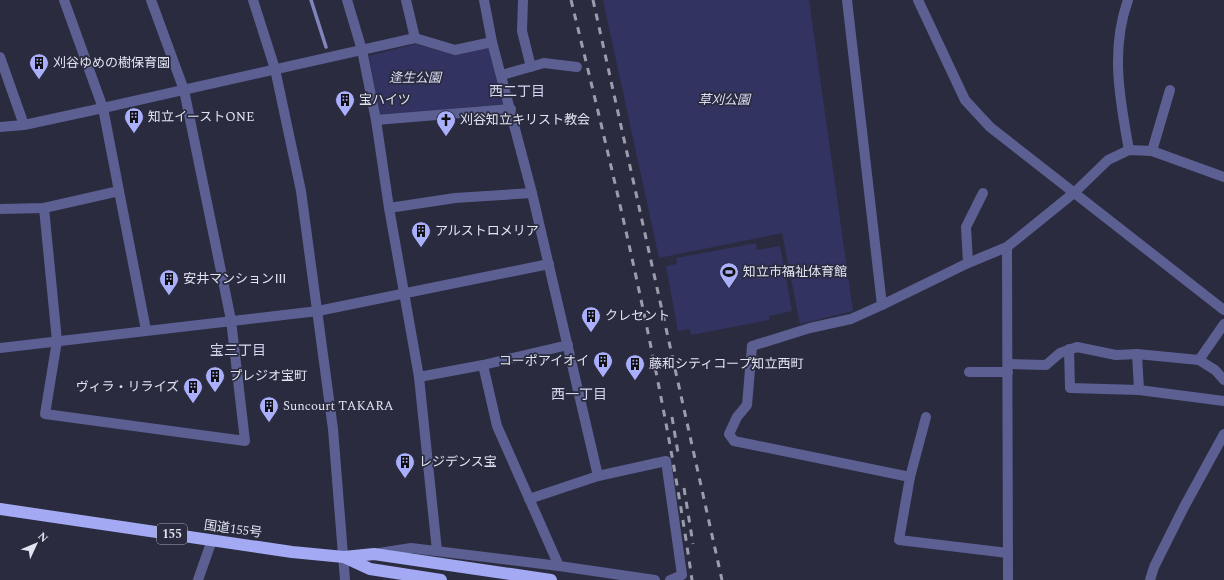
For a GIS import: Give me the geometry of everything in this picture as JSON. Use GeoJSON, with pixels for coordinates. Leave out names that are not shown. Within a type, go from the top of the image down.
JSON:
{"type":"FeatureCollection","features":[{"type":"Feature","properties":{"kind":"highway","name":"国道155号"},"geometry":{"type":"LineString","coordinates":[[0,509],[119,525],[212,540],[344,557],[374,554],[551,580]]}},
{"type":"Feature","properties":{"kind":"highway","name":"国道155号"},"geometry":{"type":"LineString","coordinates":[[344,557],[370,570],[441,580]]}},
{"type":"Feature","properties":{"kind":"street"},"geometry":{"type":"LineString","coordinates":[[64,0],[103,108],[146,330]]}},
{"type":"Feature","properties":{"kind":"street"},"geometry":{"type":"LineString","coordinates":[[44,208],[57,340],[45,414],[245,441],[231,320],[184,90],[151,0]]}},
{"type":"Feature","properties":{"kind":"street"},"geometry":{"type":"LineString","coordinates":[[253,0],[275,69],[302,191],[333,429],[345,580]]}},
{"type":"Feature","properties":{"kind":"street"},"geometry":{"type":"LineString","coordinates":[[347,0],[362,50],[376,120],[419,377],[438,551]]}},
{"type":"Feature","properties":{"kind":"street"},"geometry":{"type":"LineString","coordinates":[[406,0],[415,38]]}},
{"type":"Feature","properties":{"kind":"street"},"geometry":{"type":"LineString","coordinates":[[484,0],[492,42],[502,75],[532,193],[598,476]]}},
{"type":"Feature","properties":{"kind":"street"},"geometry":{"type":"LineString","coordinates":[[523,0],[522,31],[531,67]]}},
{"type":"Feature","properties":{"kind":"street"},"geometry":{"type":"LineString","coordinates":[[847,0],[882,305]]}},
{"type":"Feature","properties":{"kind":"street"},"geometry":{"type":"LineString","coordinates":[[918,0],[965,100],[990,127],[1224,310]]}},
{"type":"Feature","properties":{"kind":"street"},"geometry":{"type":"LineString","coordinates":[[1128,0],[1119,34],[1117,61],[1118,88],[1129,150]]}},
{"type":"Feature","properties":{"kind":"street"},"geometry":{"type":"LineString","coordinates":[[0,127],[24,125],[415,38],[455,50],[492,42]]}},
{"type":"Feature","properties":{"kind":"street"},"geometry":{"type":"LineString","coordinates":[[0,57],[24,125]]}},
{"type":"Feature","properties":{"kind":"street"},"geometry":{"type":"LineString","coordinates":[[502,75],[544,63],[577,67]]}},
{"type":"Feature","properties":{"kind":"street"},"geometry":{"type":"LineString","coordinates":[[1152,152],[1170,90]]}},
{"type":"Feature","properties":{"kind":"street"},"geometry":{"type":"LineString","coordinates":[[376,120],[511,109]]}},
{"type":"Feature","properties":{"kind":"street"},"geometry":{"type":"LineString","coordinates":[[910,477],[734,441],[729,434],[736,417],[747,405],[752,346],[810,328],[852,319],[968,263],[1007,247],[1075,192],[1108,160],[1129,150],[1152,152],[1224,177]]}},
{"type":"Feature","properties":{"kind":"street"},"geometry":{"type":"LineString","coordinates":[[0,209],[44,208],[119,191]]}},
{"type":"Feature","properties":{"kind":"street"},"geometry":{"type":"LineString","coordinates":[[390,208],[455,198],[532,193]]}},
{"type":"Feature","properties":{"kind":"street"},"geometry":{"type":"LineString","coordinates":[[968,263],[966,227],[983,193]]}},
{"type":"Feature","properties":{"kind":"street"},"geometry":{"type":"LineString","coordinates":[[1007,247],[1008,580]]}},
{"type":"Feature","properties":{"kind":"street"},"geometry":{"type":"LineString","coordinates":[[0,348],[57,340],[318,311],[549,264]]}},
{"type":"Feature","properties":{"kind":"street"},"geometry":{"type":"LineString","coordinates":[[1199,360],[1224,324]]}},
{"type":"Feature","properties":{"kind":"street"},"geometry":{"type":"LineString","coordinates":[[419,377],[483,365],[568,345]]}},
{"type":"Feature","properties":{"kind":"street"},"geometry":{"type":"LineString","coordinates":[[969,372],[1046,365],[1060,353],[1077,347],[1116,355],[1137,354],[1199,360],[1215,370],[1224,380]]}},
{"type":"Feature","properties":{"kind":"street"},"geometry":{"type":"LineString","coordinates":[[1069,349],[1070,388],[1139,390],[1224,401]]}},
{"type":"Feature","properties":{"kind":"street"},"geometry":{"type":"LineString","coordinates":[[1137,354],[1139,390]]}},
{"type":"Feature","properties":{"kind":"street"},"geometry":{"type":"LineString","coordinates":[[483,365],[497,426],[559,566]]}},
{"type":"Feature","properties":{"kind":"street"},"geometry":{"type":"LineString","coordinates":[[926,417],[910,477],[899,540],[1008,553]]}},
{"type":"Feature","properties":{"kind":"street"},"geometry":{"type":"LineString","coordinates":[[1150,580],[1154,566],[1224,434]]}},
{"type":"Feature","properties":{"kind":"street"},"geometry":{"type":"LineString","coordinates":[[529,499],[598,476],[666,460],[682,575],[670,580]]}},
{"type":"Feature","properties":{"kind":"street"},"geometry":{"type":"LineString","coordinates":[[198,580],[212,540]]}},
{"type":"Feature","properties":{"kind":"street"},"geometry":{"type":"LineString","coordinates":[[374,554],[410,548],[559,566],[655,580]]}},
{"type":"Feature","properties":{"kind":"green space","name":"草刈公園"},"geometry":{"type":"Polygon","coordinates":[[[603,0],[809,0],[853,311],[800,324],[782,233],[659,258],[603,0]]]}},
{"type":"Feature","properties":{"kind":"green space","name":"逢生公園"},"geometry":{"type":"Polygon","coordinates":[[[415,44],[455,55],[490,47],[506,104],[380,115],[369,56],[415,44]]]}},
{"type":"Feature","properties":{"kind":"green space","name":"知立市福祉体育館"},"geometry":{"type":"Polygon","coordinates":[[[756,243],[757,250],[780,246],[792,311],[769,316],[769,320],[691,335],[690,329],[678,331],[666,266],[677,264],[676,258],[756,243]]]}},
{"type":"Feature","properties":{"kind":"waterway"},"geometry":{"type":"LineString","coordinates":[[311,0],[326,47]]}},
{"type":"Feature","properties":{"kind":"railway"},"geometry":{"type":"LineString","coordinates":[[571,0],[639,288],[668,434],[692,580]]}},
{"type":"Feature","properties":{"kind":"railway"},"geometry":{"type":"LineString","coordinates":[[593,0],[722,580]]}},
{"type":"Feature","properties":{"kind":"railway"},"geometry":{"type":"LineString","coordinates":[[672,417],[678,453]]}},
{"type":"Feature","properties":{"kind":"railway"},"geometry":{"type":"LineString","coordinates":[[684,488],[693,544]]}},
{"type":"Feature","properties":{"kind":"place","name":"刈谷ゆめの樹保育園"},"geometry":{"type":"Point","coordinates":[39,80]}},
{"type":"Feature","properties":{"kind":"place","name":"宝ハイツ"},"geometry":{"type":"Point","coordinates":[345,117]}},
{"type":"Feature","properties":{"kind":"place","name":"知立イーストONE"},"geometry":{"type":"Point","coordinates":[134,134]}},
{"type":"Feature","properties":{"kind":"place","name":"刈谷知立キリスト教会"},"geometry":{"type":"Point","coordinates":[446,137]}},
{"type":"Feature","properties":{"kind":"place","name":"アルストロメリア"},"geometry":{"type":"Point","coordinates":[421,248]}},
{"type":"Feature","properties":{"kind":"place","name":"知立市福祉体育館"},"geometry":{"type":"Point","coordinates":[729,289]}},
{"type":"Feature","properties":{"kind":"place","name":"安井マンションⅢ"},"geometry":{"type":"Point","coordinates":[169,296]}},
{"type":"Feature","properties":{"kind":"place","name":"クレセント"},"geometry":{"type":"Point","coordinates":[591,333]}},
{"type":"Feature","properties":{"kind":"place","name":"コーポアイオイ"},"geometry":{"type":"Point","coordinates":[603,378]}},
{"type":"Feature","properties":{"kind":"place","name":"藤和シティコープ知立西町"},"geometry":{"type":"Point","coordinates":[635,381]}},
{"type":"Feature","properties":{"kind":"place","name":"プレジオ宝町"},"geometry":{"type":"Point","coordinates":[215,393]}},
{"type":"Feature","properties":{"kind":"place","name":"ヴィラ・リライズ"},"geometry":{"type":"Point","coordinates":[193,404]}},
{"type":"Feature","properties":{"kind":"place","name":"Suncourt TAKARA"},"geometry":{"type":"Point","coordinates":[269,423]}},
{"type":"Feature","properties":{"kind":"place","name":"レジデンス宝"},"geometry":{"type":"Point","coordinates":[405,479]}},
{"type":"Feature","properties":{"kind":"district","name":"西二丁目"},"geometry":{"type":"Point","coordinates":[517,91]}},
{"type":"Feature","properties":{"kind":"district","name":"宝三丁目"},"geometry":{"type":"Point","coordinates":[238,350]}},
{"type":"Feature","properties":{"kind":"district","name":"西一丁目"},"geometry":{"type":"Point","coordinates":[579,394]}}]}
